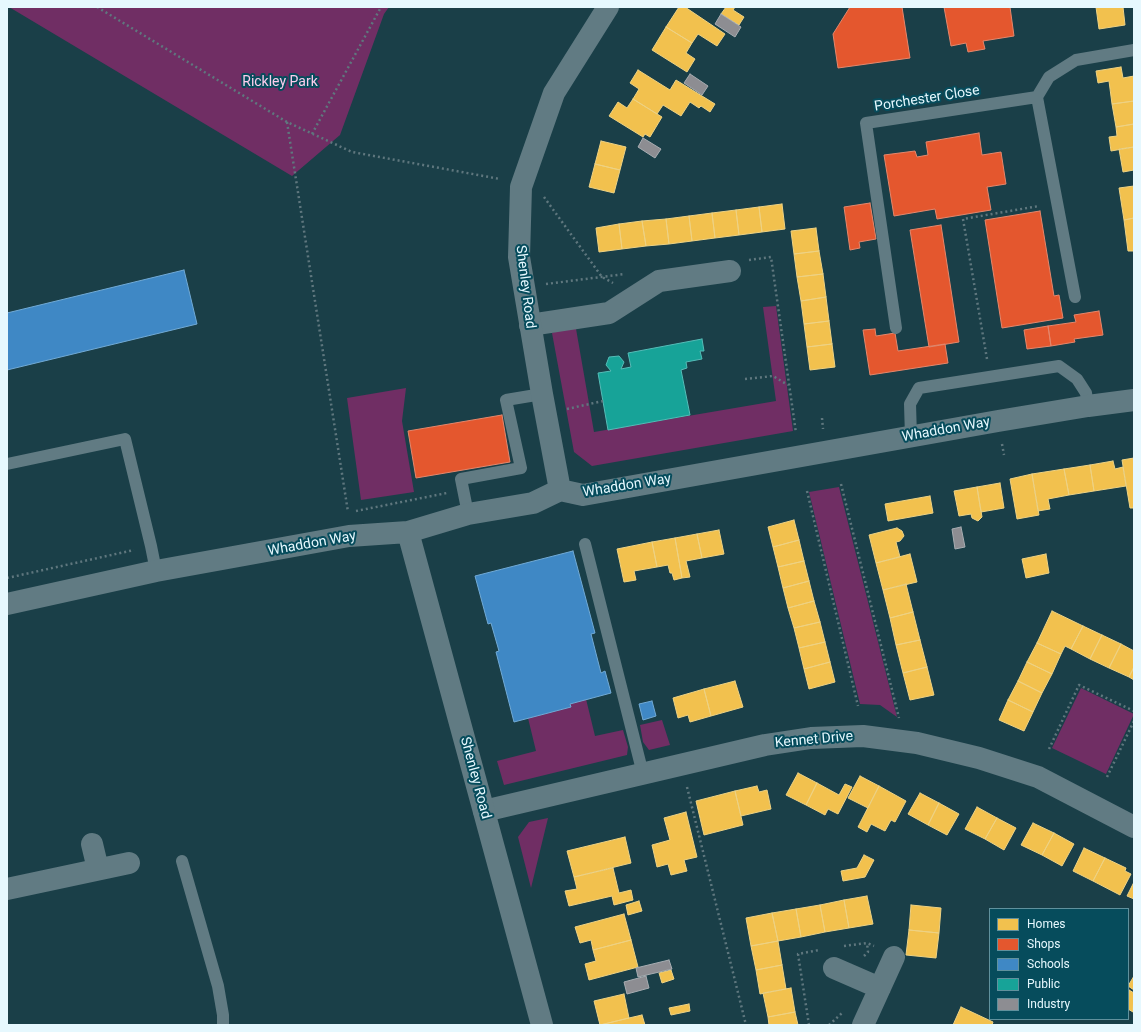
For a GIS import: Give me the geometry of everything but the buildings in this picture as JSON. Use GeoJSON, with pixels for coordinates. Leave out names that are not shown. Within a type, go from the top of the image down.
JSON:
{"type":"FeatureCollection","features":[{"type":"Feature","properties":{"kind":"street","name":"Shenley Road"},"geometry":{"type":"LineString","coordinates":[[560,490],[519,257],[521,187],[554,93],[608,7]]}},
{"type":"Feature","properties":{"kind":"street"},"geometry":{"type":"LineString","coordinates":[[530,325],[609,313],[659,281],[739,265]]}},
{"type":"Feature","properties":{"kind":"street","name":"Whaddon Way"},"geometry":{"type":"LineString","coordinates":[[7,604],[156,571],[349,536],[408,532],[468,514],[533,503],[560,490],[583,495],[1088,406],[1134,400]]}},
{"type":"Feature","properties":{"kind":"street","name":"Shenley Road"},"geometry":{"type":"LineString","coordinates":[[408,532],[542,1025]]}},
{"type":"Feature","properties":{"kind":"street","name":"Kennet Drive"},"geometry":{"type":"LineString","coordinates":[[484,811],[765,745],[810,738],[862,736],[917,743],[980,758],[1038,777],[1134,827]]}},
{"type":"Feature","properties":{"kind":"street"},"geometry":{"type":"LineString","coordinates":[[92,844],[98,870]]}},
{"type":"Feature","properties":{"kind":"street"},"geometry":{"type":"LineString","coordinates":[[7,889],[129,863]]}},
{"type":"Feature","properties":{"kind":"street"},"geometry":{"type":"LineString","coordinates":[[863,1025],[894,957]]}},
{"type":"Feature","properties":{"kind":"street"},"geometry":{"type":"LineString","coordinates":[[834,968],[880,988]]}},
{"type":"Feature","properties":{"kind":"lane"},"geometry":{"type":"LineString","coordinates":[[1076,297],[1037,97],[1049,77],[1076,60],[1134,50]]}},
{"type":"Feature","properties":{"kind":"lane","name":"Porchester Close"},"geometry":{"type":"LineString","coordinates":[[896,328],[866,123],[1037,97]]}},
{"type":"Feature","properties":{"kind":"lane"},"geometry":{"type":"LineString","coordinates":[[911,437],[910,404],[919,388],[1059,366],[1077,379],[1086,393],[1088,406]]}},
{"type":"Feature","properties":{"kind":"lane"},"geometry":{"type":"LineString","coordinates":[[468,514],[461,479],[521,468],[506,400],[542,394]]}},
{"type":"Feature","properties":{"kind":"lane"},"geometry":{"type":"LineString","coordinates":[[7,464],[125,439],[156,571]]}},
{"type":"Feature","properties":{"kind":"lane"},"geometry":{"type":"LineString","coordinates":[[585,544],[642,774]]}},
{"type":"Feature","properties":{"kind":"lane"},"geometry":{"type":"LineString","coordinates":[[182,861],[218,986],[223,1025]]}},
{"type":"Feature","properties":{"kind":"path"},"geometry":{"type":"LineString","coordinates":[[97,7],[287,122],[352,152],[507,180]]}},
{"type":"Feature","properties":{"kind":"path"},"geometry":{"type":"LineString","coordinates":[[312,134],[381,7]]}},
{"type":"Feature","properties":{"kind":"path"},"geometry":{"type":"LineString","coordinates":[[287,122],[348,512]]}},
{"type":"Feature","properties":{"kind":"path"},"geometry":{"type":"LineString","coordinates":[[543,196],[602,277],[637,295]]}},
{"type":"Feature","properties":{"kind":"path"},"geometry":{"type":"LineString","coordinates":[[990,376],[964,219],[1039,207],[1039,199]]}},
{"type":"Feature","properties":{"kind":"path"},"geometry":{"type":"LineString","coordinates":[[739,265],[771,257],[796,433]]}},
{"type":"Feature","properties":{"kind":"path"},"geometry":{"type":"LineString","coordinates":[[542,284],[625,274]]}},
{"type":"Feature","properties":{"kind":"path"},"geometry":{"type":"LineString","coordinates":[[745,379],[773,376],[789,385]]}},
{"type":"Feature","properties":{"kind":"path"},"geometry":{"type":"LineString","coordinates":[[564,409],[603,402]]}},
{"type":"Feature","properties":{"kind":"path"},"geometry":{"type":"LineString","coordinates":[[822,418],[824,435]]}},
{"type":"Feature","properties":{"kind":"path"},"geometry":{"type":"LineString","coordinates":[[841,484],[900,722]]}},
{"type":"Feature","properties":{"kind":"path"},"geometry":{"type":"LineString","coordinates":[[806,491],[858,706]]}},
{"type":"Feature","properties":{"kind":"path"},"geometry":{"type":"LineString","coordinates":[[1049,749],[1079,685],[1134,711]]}},
{"type":"Feature","properties":{"kind":"path"},"geometry":{"type":"LineString","coordinates":[[1107,777],[1134,721]]}},
{"type":"Feature","properties":{"kind":"path"},"geometry":{"type":"LineString","coordinates":[[686,782],[746,1025]]}},
{"type":"Feature","properties":{"kind":"green space","name":"Rickley Park"},"geometry":{"type":"Polygon","coordinates":[[[9,7],[389,7],[384,14],[340,135],[292,176],[9,7]]]}},
{"type":"Feature","properties":{"kind":"green space"},"geometry":{"type":"Polygon","coordinates":[[[776,306],[793,431],[592,466],[574,452],[552,333],[575,323],[594,432],[776,401],[763,307],[776,306]]]}},
{"type":"Feature","properties":{"kind":"green space"},"geometry":{"type":"Polygon","coordinates":[[[406,388],[402,421],[414,492],[361,500],[347,398],[406,388]]]}},
{"type":"Feature","properties":{"kind":"green space"},"geometry":{"type":"Polygon","coordinates":[[[839,487],[897,717],[880,705],[860,704],[809,492],[839,487]]]}},
{"type":"Feature","properties":{"kind":"green space"},"geometry":{"type":"Polygon","coordinates":[[[1081,688],[1134,714],[1106,774],[1052,748],[1081,688]]]}},
{"type":"Feature","properties":{"kind":"green space"},"geometry":{"type":"Polygon","coordinates":[[[586,699],[595,736],[623,730],[628,747],[627,755],[504,785],[497,761],[536,751],[528,718],[571,707],[570,704],[586,699]]]}},
{"type":"Feature","properties":{"kind":"green space"},"geometry":{"type":"Polygon","coordinates":[[[662,720],[670,745],[649,750],[643,742],[640,725],[662,720]]]}},
{"type":"Feature","properties":{"kind":"green space"},"geometry":{"type":"Polygon","coordinates":[[[548,818],[531,888],[518,837],[529,822],[548,818]]]}}]}
